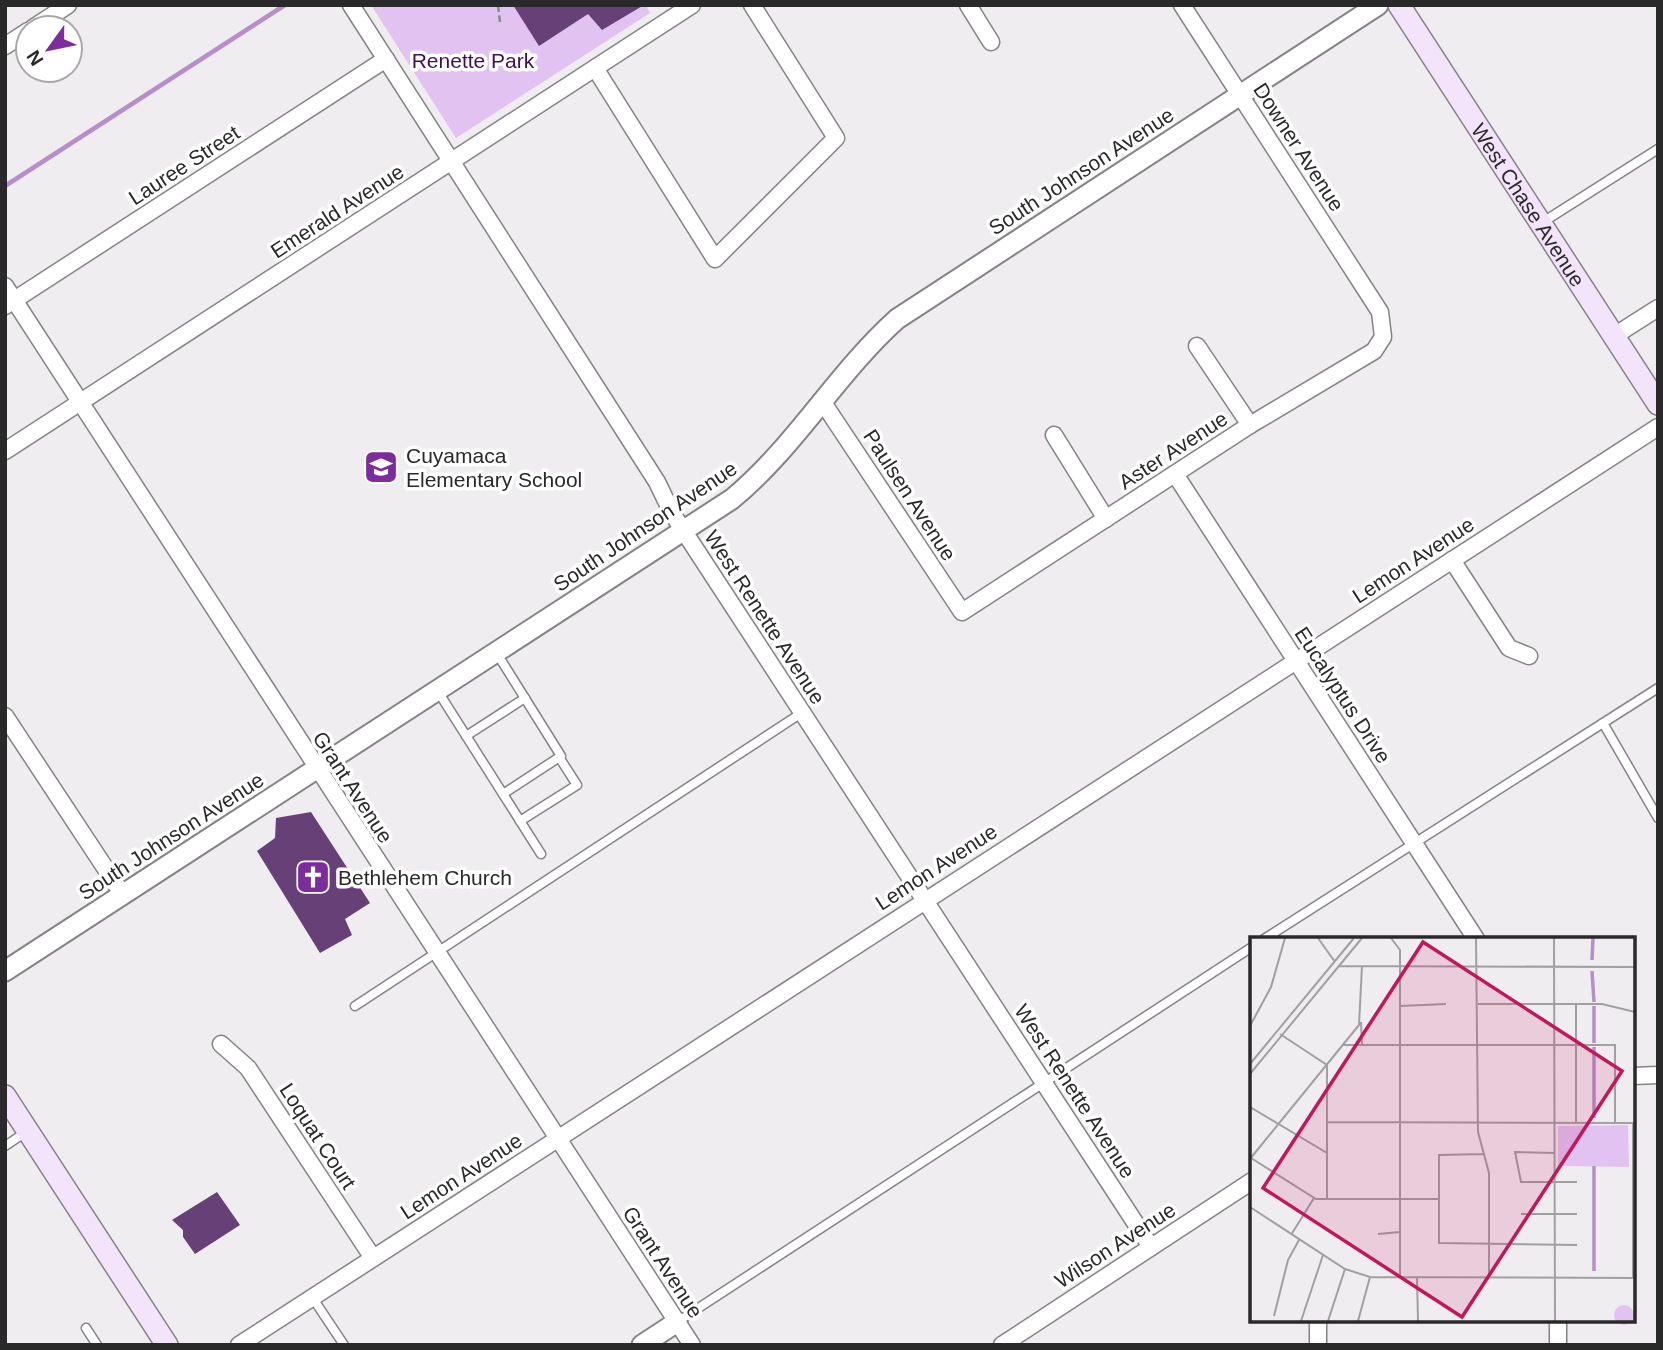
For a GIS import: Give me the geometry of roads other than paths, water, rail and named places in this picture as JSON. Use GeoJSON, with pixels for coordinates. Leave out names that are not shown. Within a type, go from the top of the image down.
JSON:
{"type":"FeatureCollection","features":[{"type":"Feature","properties":{"kind":"main road","name":"West Chase Avenue"},"geometry":{"type":"LineString","coordinates":[[1399,5],[1658,404]]}},
{"type":"Feature","properties":{"kind":"main road"},"geometry":{"type":"LineString","coordinates":[[5,1096],[167,1345]]}},
{"type":"Feature","properties":{"kind":"street","name":"West Renette Avenue"},"geometry":{"type":"LineString","coordinates":[[351,5],[657,482],[684,531],[1151,1247]]}},
{"type":"Feature","properties":{"kind":"street","name":"Emerald Avenue"},"geometry":{"type":"LineString","coordinates":[[5,451],[692,5]]}},
{"type":"Feature","properties":{"kind":"street"},"geometry":{"type":"LineString","coordinates":[[595,68],[715,259],[836,138],[752,5]]}},
{"type":"Feature","properties":{"kind":"street"},"geometry":{"type":"LineString","coordinates":[[968,5],[991,42]]}},
{"type":"Feature","properties":{"kind":"street","name":"Downer Avenue"},"geometry":{"type":"LineString","coordinates":[[1182,5],[1380,312]]}},
{"type":"Feature","properties":{"kind":"street","name":"South Johnson Avenue"},"geometry":{"type":"LineString","coordinates":[[5,971],[684,531],[762,474],[868,345],[897,319],[1378,5]]}},
{"type":"Feature","properties":{"kind":"street","name":"Lauree Street"},"geometry":{"type":"LineString","coordinates":[[10,303],[386,59]]}},
{"type":"Feature","properties":{"kind":"street","name":"Grant Avenue"},"geometry":{"type":"LineString","coordinates":[[5,286],[10,303],[80,402],[692,1345]]}},
{"type":"Feature","properties":{"kind":"street"},"geometry":{"type":"LineString","coordinates":[[1614,336],[1658,308]]}},
{"type":"Feature","properties":{"kind":"street","name":"Aster Avenue"},"geometry":{"type":"LineString","coordinates":[[962,612],[1250,425],[1374,351],[1383,337],[1380,312]]}},
{"type":"Feature","properties":{"kind":"street"},"geometry":{"type":"LineString","coordinates":[[1197,346],[1250,425]]}},
{"type":"Feature","properties":{"kind":"street","name":"Paulsen Avenue"},"geometry":{"type":"LineString","coordinates":[[822,401],[962,612]]}},
{"type":"Feature","properties":{"kind":"street","name":"Lemon Avenue"},"geometry":{"type":"LineString","coordinates":[[239,1345],[1658,427]]}},
{"type":"Feature","properties":{"kind":"street"},"geometry":{"type":"LineString","coordinates":[[1054,435],[1106,519]]}},
{"type":"Feature","properties":{"kind":"street","name":"Eucalyptus Drive"},"geometry":{"type":"LineString","coordinates":[[1175,474],[1475,937]]}},
{"type":"Feature","properties":{"kind":"street"},"geometry":{"type":"LineString","coordinates":[[1452,560],[1510,649],[1529,656]]}},
{"type":"Feature","properties":{"kind":"street"},"geometry":{"type":"LineString","coordinates":[[5,716],[123,895]]}},
{"type":"Feature","properties":{"kind":"street","name":"Loquat Court"},"geometry":{"type":"LineString","coordinates":[[221,1044],[248,1068],[373,1258]]}},
{"type":"Feature","properties":{"kind":"street"},"geometry":{"type":"LineString","coordinates":[[1635,1076],[1658,1075]]}},
{"type":"Feature","properties":{"kind":"street","name":"Wilson Avenue"},"geometry":{"type":"LineString","coordinates":[[1002,1345],[1250,1182]]}},
{"type":"Feature","properties":{"kind":"street"},"geometry":{"type":"LineString","coordinates":[[642,1345],[677,1322]]}},
{"type":"Feature","properties":{"kind":"street"},"geometry":{"type":"LineString","coordinates":[[1318,1322],[1318,1345]]}},
{"type":"Feature","properties":{"kind":"street"},"geometry":{"type":"LineString","coordinates":[[1558,1322],[1558,1345]]}},
{"type":"Feature","properties":{"kind":"lane"},"geometry":{"type":"LineString","coordinates":[[1541,224],[1658,149]]}},
{"type":"Feature","properties":{"kind":"lane"},"geometry":{"type":"LineString","coordinates":[[496,652],[577,785],[520,821]]}},
{"type":"Feature","properties":{"kind":"lane"},"geometry":{"type":"LineString","coordinates":[[1267,937],[1658,688]]}},
{"type":"Feature","properties":{"kind":"lane"},"geometry":{"type":"LineString","coordinates":[[438,690],[541,854]]}},
{"type":"Feature","properties":{"kind":"lane"},"geometry":{"type":"LineString","coordinates":[[466,736],[525,698]]}},
{"type":"Feature","properties":{"kind":"lane"},"geometry":{"type":"LineString","coordinates":[[355,1006],[803,712]]}},
{"type":"Feature","properties":{"kind":"lane"},"geometry":{"type":"LineString","coordinates":[[1603,723],[1658,818]]}},
{"type":"Feature","properties":{"kind":"lane"},"geometry":{"type":"LineString","coordinates":[[503,794],[559,757]]}},
{"type":"Feature","properties":{"kind":"lane"},"geometry":{"type":"LineString","coordinates":[[677,1322],[1250,948]]}},
{"type":"Feature","properties":{"kind":"lane"},"geometry":{"type":"LineString","coordinates":[[5,1146],[28,1130]]}},
{"type":"Feature","properties":{"kind":"lane"},"geometry":{"type":"LineString","coordinates":[[312,1297],[344,1345]]}},
{"type":"Feature","properties":{"kind":"lane"},"geometry":{"type":"LineString","coordinates":[[86,1328],[97,1345]]}},
{"type":"Feature","properties":{"kind":"waterway"},"geometry":{"type":"LineString","coordinates":[[5,186],[285,5]]}},
{"type":"Feature","properties":{"kind":"place","name":"Cuyamaca Elementary School"},"geometry":{"type":"Point","coordinates":[381,467]}},
{"type":"Feature","properties":{"kind":"place","name":"Bethlehem Church"},"geometry":{"type":"Point","coordinates":[313,877]}},
{"type":"Feature","properties":{"kind":"park label","name":"Renette Park"},"geometry":{"type":"Point","coordinates":[473,60]}}]}
